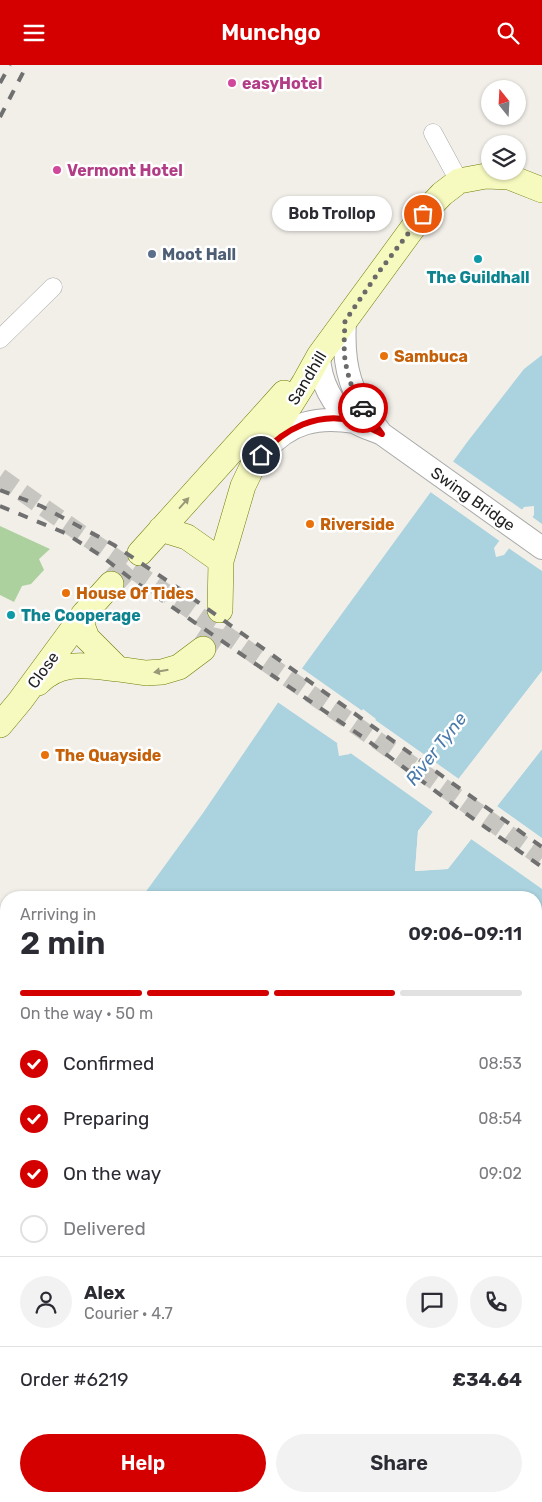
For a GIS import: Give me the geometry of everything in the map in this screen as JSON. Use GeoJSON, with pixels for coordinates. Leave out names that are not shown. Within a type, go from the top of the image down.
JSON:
{"type":"FeatureCollection","features":[{"type":"Feature","properties":{"kind":"main road"},"geometry":{"type":"LineString","coordinates":[[458,181],[486,176],[510,177],[542,190]]}},
{"type":"Feature","properties":{"kind":"main road","name":"Sandhill"},"geometry":{"type":"LineString","coordinates":[[220,609],[220,561],[243,486],[254,463],[304,383],[318,356],[378,273],[423,214],[442,194],[458,181]]}},
{"type":"Feature","properties":{"kind":"main road"},"geometry":{"type":"LineString","coordinates":[[140,553],[318,356]]}},
{"type":"Feature","properties":{"kind":"main road"},"geometry":{"type":"LineString","coordinates":[[161,529],[187,537],[220,561]]}},
{"type":"Feature","properties":{"kind":"main road","name":"Close"},"geometry":{"type":"LineString","coordinates":[[0,725],[84,614],[111,584]]}},
{"type":"Feature","properties":{"kind":"main road"},"geometry":{"type":"LineString","coordinates":[[84,614],[82,625],[87,638],[118,669]]}},
{"type":"Feature","properties":{"kind":"main road"},"geometry":{"type":"LineString","coordinates":[[20,701],[43,677],[60,669],[77,665],[146,673],[162,672],[179,667],[203,649]]}},
{"type":"Feature","properties":{"kind":"street"},"geometry":{"type":"LineString","coordinates":[[433,133],[458,181]]}},
{"type":"Feature","properties":{"kind":"street"},"geometry":{"type":"LineString","coordinates":[[0,339],[53,287]]}},
{"type":"Feature","properties":{"kind":"street"},"geometry":{"type":"LineString","coordinates":[[345,321],[345,361],[350,382],[358,400],[382,434]]}},
{"type":"Feature","properties":{"kind":"street"},"geometry":{"type":"LineString","coordinates":[[318,356],[321,376],[330,395],[344,413],[354,421],[382,434]]}},
{"type":"Feature","properties":{"kind":"street"},"geometry":{"type":"LineString","coordinates":[[254,463],[279,438],[293,428],[308,422],[335,419],[354,421]]}},
{"type":"Feature","properties":{"kind":"street","name":"Swing Bridge"},"geometry":{"type":"LineString","coordinates":[[382,434],[542,548]]}},
{"type":"Feature","properties":{"kind":"green space"},"geometry":{"type":"Polygon","coordinates":[[[0,526],[50,549],[39,559],[44,570],[31,584],[22,586],[14,602],[0,595],[0,526]]]}},
{"type":"Feature","properties":{"kind":"water","name":"River Tyne"},"geometry":{"type":"Polygon","coordinates":[[[542,355],[542,671],[418,831],[415,871],[448,869],[542,749],[542,891],[146,891],[203,813],[292,682],[468,441],[524,369],[542,355]],[[534,506],[524,507],[494,548],[496,557],[504,555],[534,515],[534,506]],[[363,709],[337,744],[339,756],[350,754],[376,719],[363,709]]]}},
{"type":"Feature","properties":{"kind":"pier"},"geometry":{"type":"Polygon","coordinates":[[[451,460],[524,511],[501,542],[429,491],[451,460]]]}},
{"type":"Feature","properties":{"kind":"pier"},"geometry":{"type":"Polygon","coordinates":[[[531,516],[542,524],[542,571],[507,547],[531,516]]]}},
{"type":"Feature","properties":{"kind":"pier"},"geometry":{"type":"Polygon","coordinates":[[[300,667],[459,779],[542,671],[542,675],[421,832],[418,869],[446,867],[542,747],[497,806],[542,838],[542,889],[471,839],[447,869],[415,871],[418,831],[433,812],[349,752],[372,719],[363,713],[340,745],[276,701],[300,667]]]}},
{"type":"Feature","properties":{"kind":"tunnel"},"geometry":{"type":"LineString","coordinates":[[0,477],[394,752],[542,858]]}},
{"type":"Feature","properties":{"kind":"tunnel"},"geometry":{"type":"LineString","coordinates":[[111,584],[140,553]]}},
{"type":"Feature","properties":{"kind":"tunnel"},"geometry":{"type":"LineString","coordinates":[[203,649],[216,629],[220,610]]}},
{"type":"Feature","properties":{"kind":"railway"},"geometry":{"type":"LineString","coordinates":[[0,83],[10,65]]}},
{"type":"Feature","properties":{"kind":"railway"},"geometry":{"type":"LineString","coordinates":[[0,117],[27,65]]}},
{"type":"Feature","properties":{"kind":"railway"},"geometry":{"type":"LineString","coordinates":[[0,490],[41,506],[114,545],[181,590],[542,847]]}},
{"type":"Feature","properties":{"kind":"railway"},"geometry":{"type":"LineString","coordinates":[[0,506],[65,533],[100,555],[134,581],[367,740],[458,808],[542,867]]}},
{"type":"Feature","properties":{"kind":"way so far"},"geometry":{"type":"LineString","coordinates":[[363,408],[350,382],[345,361],[345,321],[378,273],[423,214]]}},
{"type":"Feature","properties":{"kind":"place","name":"easyHotel"},"geometry":{"type":"Point","coordinates":[232,83]}},
{"type":"Feature","properties":{"kind":"place","name":"Vermont Hotel"},"geometry":{"type":"Point","coordinates":[57,170]}},
{"type":"Feature","properties":{"kind":"place","name":"Bob Trollop"},"geometry":{"type":"Point","coordinates":[423,214]}},
{"type":"Feature","properties":{"kind":"place","name":"Moot Hall"},"geometry":{"type":"Point","coordinates":[152,254]}},
{"type":"Feature","properties":{"kind":"place","name":"The Guildhall"},"geometry":{"type":"Point","coordinates":[478,259]}},
{"type":"Feature","properties":{"kind":"place","name":"Sambuca"},"geometry":{"type":"Point","coordinates":[384,356]}},
{"type":"Feature","properties":{"kind":"place","name":"Riverside"},"geometry":{"type":"Point","coordinates":[310,524]}},
{"type":"Feature","properties":{"kind":"place","name":"House Of Tides"},"geometry":{"type":"Point","coordinates":[66,593]}},
{"type":"Feature","properties":{"kind":"place","name":"The Cooperage"},"geometry":{"type":"Point","coordinates":[11,615]}},
{"type":"Feature","properties":{"kind":"place","name":"The Quayside"},"geometry":{"type":"Point","coordinates":[45,755]}},
{"type":"Feature","properties":{"kind":"route"},"geometry":{"type":"LineString","coordinates":[[261,455],[293,428],[322,419],[354,421],[382,434],[363,408]]}}]}
